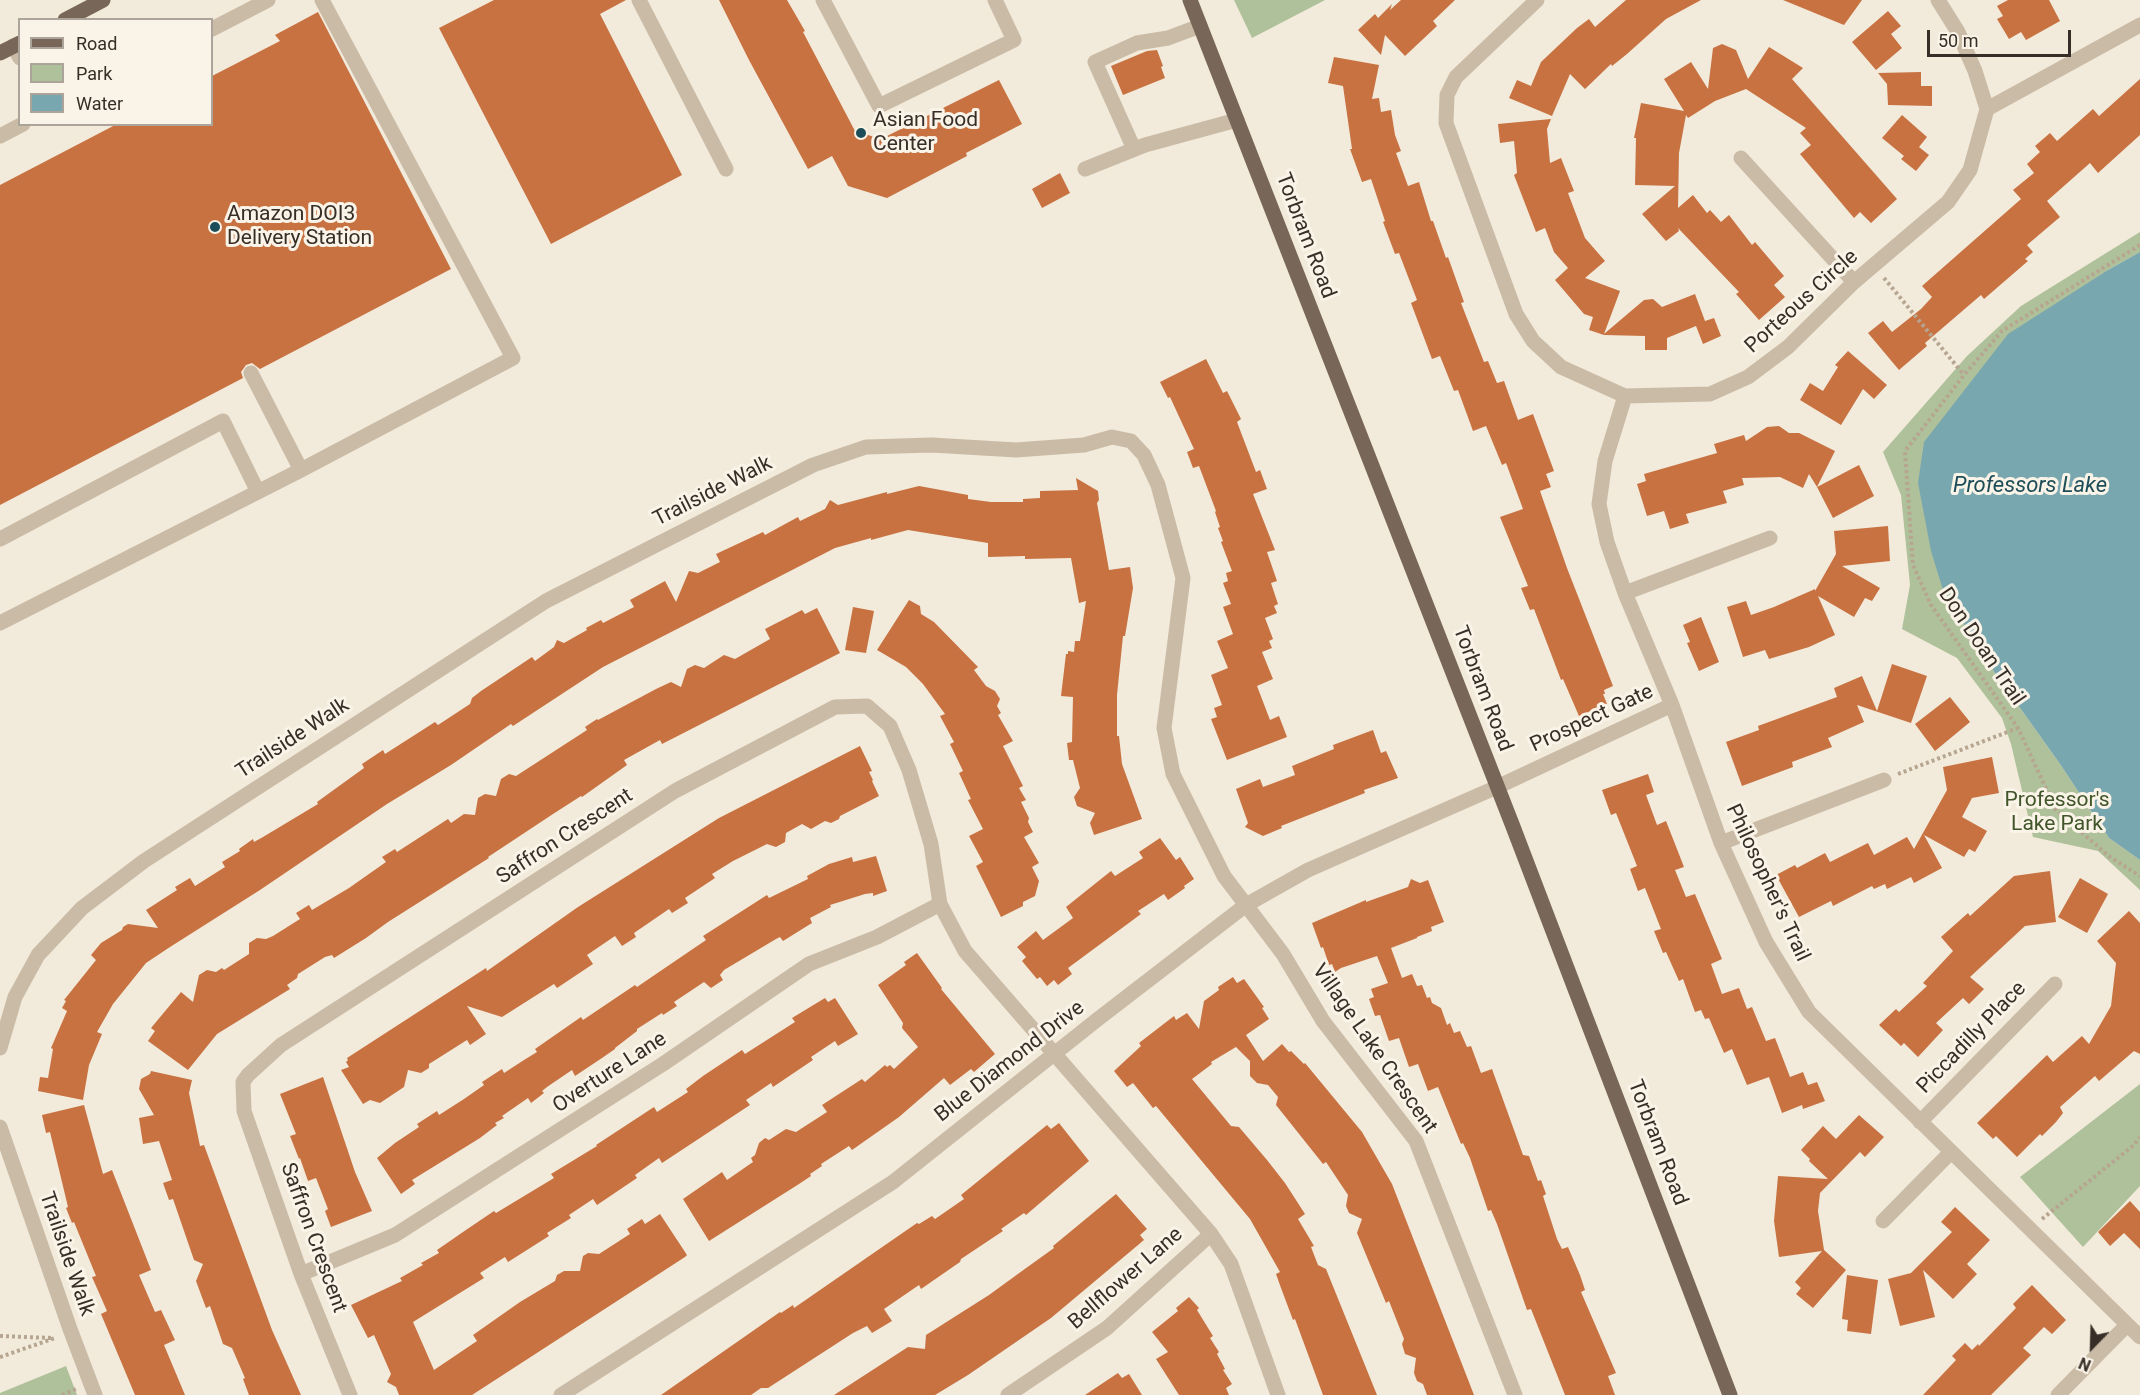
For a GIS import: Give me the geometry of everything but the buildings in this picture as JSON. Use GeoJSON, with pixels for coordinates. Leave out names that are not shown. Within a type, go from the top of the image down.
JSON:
{"type":"FeatureCollection","features":[{"type":"Feature","properties":{"kind":"main road"},"geometry":{"type":"LineString","coordinates":[[69,18],[103,0]]}},
{"type":"Feature","properties":{"kind":"main road","name":"Torbram Road"},"geometry":{"type":"LineString","coordinates":[[1190,0],[1497,787],[1730,1395]]}},
{"type":"Feature","properties":{"kind":"street"},"geometry":{"type":"LineString","coordinates":[[213,28],[268,0]]}},
{"type":"Feature","properties":{"kind":"street"},"geometry":{"type":"LineString","coordinates":[[0,623],[301,470],[513,358],[322,0]]}},
{"type":"Feature","properties":{"kind":"street"},"geometry":{"type":"LineString","coordinates":[[639,0],[726,169]]}},
{"type":"Feature","properties":{"kind":"street"},"geometry":{"type":"LineString","coordinates":[[830,2],[879,106],[1014,40],[994,0]]}},
{"type":"Feature","properties":{"kind":"street","name":"Porteous Circle"},"geometry":{"type":"LineString","coordinates":[[1537,0],[1456,77],[1447,95],[1446,123],[1516,314],[1533,341],[1561,367],[1625,396],[1710,394],[1748,377],[1788,347],[1854,282],[1948,202],[1970,170],[1987,109]]}},
{"type":"Feature","properties":{"kind":"street"},"geometry":{"type":"LineString","coordinates":[[1938,0],[1958,32],[1975,71],[1987,109],[2140,25]]}},
{"type":"Feature","properties":{"kind":"street"},"geometry":{"type":"LineString","coordinates":[[1134,149],[1095,62],[1137,43],[1168,38],[1200,26]]}},
{"type":"Feature","properties":{"kind":"street"},"geometry":{"type":"LineString","coordinates":[[1086,169],[1134,149],[1237,120]]}},
{"type":"Feature","properties":{"kind":"street"},"geometry":{"type":"LineString","coordinates":[[0,136],[18,126]]}},
{"type":"Feature","properties":{"kind":"street"},"geometry":{"type":"LineString","coordinates":[[1742,158],[1854,282]]}},
{"type":"Feature","properties":{"kind":"street"},"geometry":{"type":"LineString","coordinates":[[251,373],[301,470]]}},
{"type":"Feature","properties":{"kind":"street","name":"Philosopher's Trail"},"geometry":{"type":"LineString","coordinates":[[1625,396],[1605,461],[1599,504],[1607,542],[1625,593],[1672,705],[1721,843],[1766,942],[1809,1012],[2140,1337]]}},
{"type":"Feature","properties":{"kind":"street"},"geometry":{"type":"LineString","coordinates":[[0,539],[223,421],[258,492]]}},
{"type":"Feature","properties":{"kind":"street","name":"Trailside Walk"},"geometry":{"type":"LineString","coordinates":[[0,1048],[15,997],[38,955],[82,908],[144,861],[546,601],[813,465],[866,447],[932,445],[1016,450],[1084,445],[1112,437],[1131,441],[1144,455],[1158,484],[1183,578],[1164,728],[1173,774],[1224,876],[1246,905]]}},
{"type":"Feature","properties":{"kind":"street"},"geometry":{"type":"LineString","coordinates":[[1625,593],[1770,538]]}},
{"type":"Feature","properties":{"kind":"street","name":"Prospect Gate"},"geometry":{"type":"LineString","coordinates":[[1497,787],[1672,705]]}},
{"type":"Feature","properties":{"kind":"street","name":"Saffron Crescent"},"geometry":{"type":"LineString","coordinates":[[350,1395],[301,1274],[244,1111],[243,1082],[281,1045],[675,791],[835,707],[867,706],[890,726],[909,770],[930,844],[940,904],[965,951],[1054,1054]]}},
{"type":"Feature","properties":{"kind":"street"},"geometry":{"type":"LineString","coordinates":[[1721,843],[1884,780]]}},
{"type":"Feature","properties":{"kind":"street","name":"Blue Diamond Drive"},"geometry":{"type":"LineString","coordinates":[[561,1395],[893,1182],[1246,905],[1308,870],[1497,787]]}},
{"type":"Feature","properties":{"kind":"street","name":"Overture Lane"},"geometry":{"type":"LineString","coordinates":[[301,1274],[395,1235],[663,1064],[809,964],[877,937],[940,904]]}},
{"type":"Feature","properties":{"kind":"street","name":"Village Lake Crescent"},"geometry":{"type":"LineString","coordinates":[[1246,905],[1283,954],[1323,1021],[1416,1141],[1515,1395]]}},
{"type":"Feature","properties":{"kind":"street","name":"Piccadilly Place"},"geometry":{"type":"LineString","coordinates":[[1920,1122],[2055,984]]}},
{"type":"Feature","properties":{"kind":"street"},"geometry":{"type":"LineString","coordinates":[[1054,1054],[1211,1234],[1231,1264],[1278,1395]]}},
{"type":"Feature","properties":{"kind":"street","name":"Trailside Walk"},"geometry":{"type":"LineString","coordinates":[[0,1126],[95,1395]]}},
{"type":"Feature","properties":{"kind":"street"},"geometry":{"type":"LineString","coordinates":[[1883,1221],[1951,1152]]}},
{"type":"Feature","properties":{"kind":"street","name":"Bellflower Lane"},"geometry":{"type":"LineString","coordinates":[[1008,1395],[1107,1328],[1211,1234]]}},
{"type":"Feature","properties":{"kind":"street"},"geometry":{"type":"LineString","coordinates":[[2058,1395],[2127,1325]]}},
{"type":"Feature","properties":{"kind":"path","name":"Don Doan Trail"},"geometry":{"type":"LineString","coordinates":[[2140,245],[2002,331],[1964,375],[1905,451],[1913,565],[1931,604],[2018,728],[2056,810],[2110,857],[2140,876]]}},
{"type":"Feature","properties":{"kind":"path"},"geometry":{"type":"LineString","coordinates":[[1874,266],[1964,375]]}},
{"type":"Feature","properties":{"kind":"path"},"geometry":{"type":"LineString","coordinates":[[1884,780],[2018,728]]}},
{"type":"Feature","properties":{"kind":"path"},"geometry":{"type":"LineString","coordinates":[[2030,1230],[2134,1145],[2140,1137]]}},
{"type":"Feature","properties":{"kind":"path"},"geometry":{"type":"LineString","coordinates":[[0,1336],[55,1338],[0,1357]]}},
{"type":"Feature","properties":{"kind":"green space"},"geometry":{"type":"Polygon","coordinates":[[[1234,0],[1325,0],[1252,38],[1234,0]]]}},
{"type":"Feature","properties":{"kind":"green space","name":"Professor's Lake Park"},"geometry":{"type":"Polygon","coordinates":[[[2140,232],[2140,252],[2108,270],[1988,663],[2109,838],[2140,860],[2140,890],[2098,851],[2033,837],[2011,744],[2002,718],[1957,658],[1902,629],[1910,585],[1901,495],[1883,452],[1967,356],[2021,306],[2140,232]]]}},
{"type":"Feature","properties":{"kind":"green space"},"geometry":{"type":"Polygon","coordinates":[[[2140,1084],[2140,1186],[2083,1247],[2020,1177],[2140,1084]]]}},
{"type":"Feature","properties":{"kind":"green space"},"geometry":{"type":"Polygon","coordinates":[[[66,1366],[77,1395],[0,1395],[0,1393],[66,1366]]]}},
{"type":"Feature","properties":{"kind":"water","name":"Professors Lake"},"geometry":{"type":"Polygon","coordinates":[[[2140,252],[2140,860],[2109,838],[1988,663],[1943,590],[1931,551],[1918,483],[1924,442],[2008,334],[2140,252]]]}},
{"type":"Feature","properties":{"kind":"place","name":"Asian Food Center"},"geometry":{"type":"Point","coordinates":[861,133]}},
{"type":"Feature","properties":{"kind":"place","name":"Amazon DOI3 Delivery Station"},"geometry":{"type":"Point","coordinates":[215,227]}}]}
